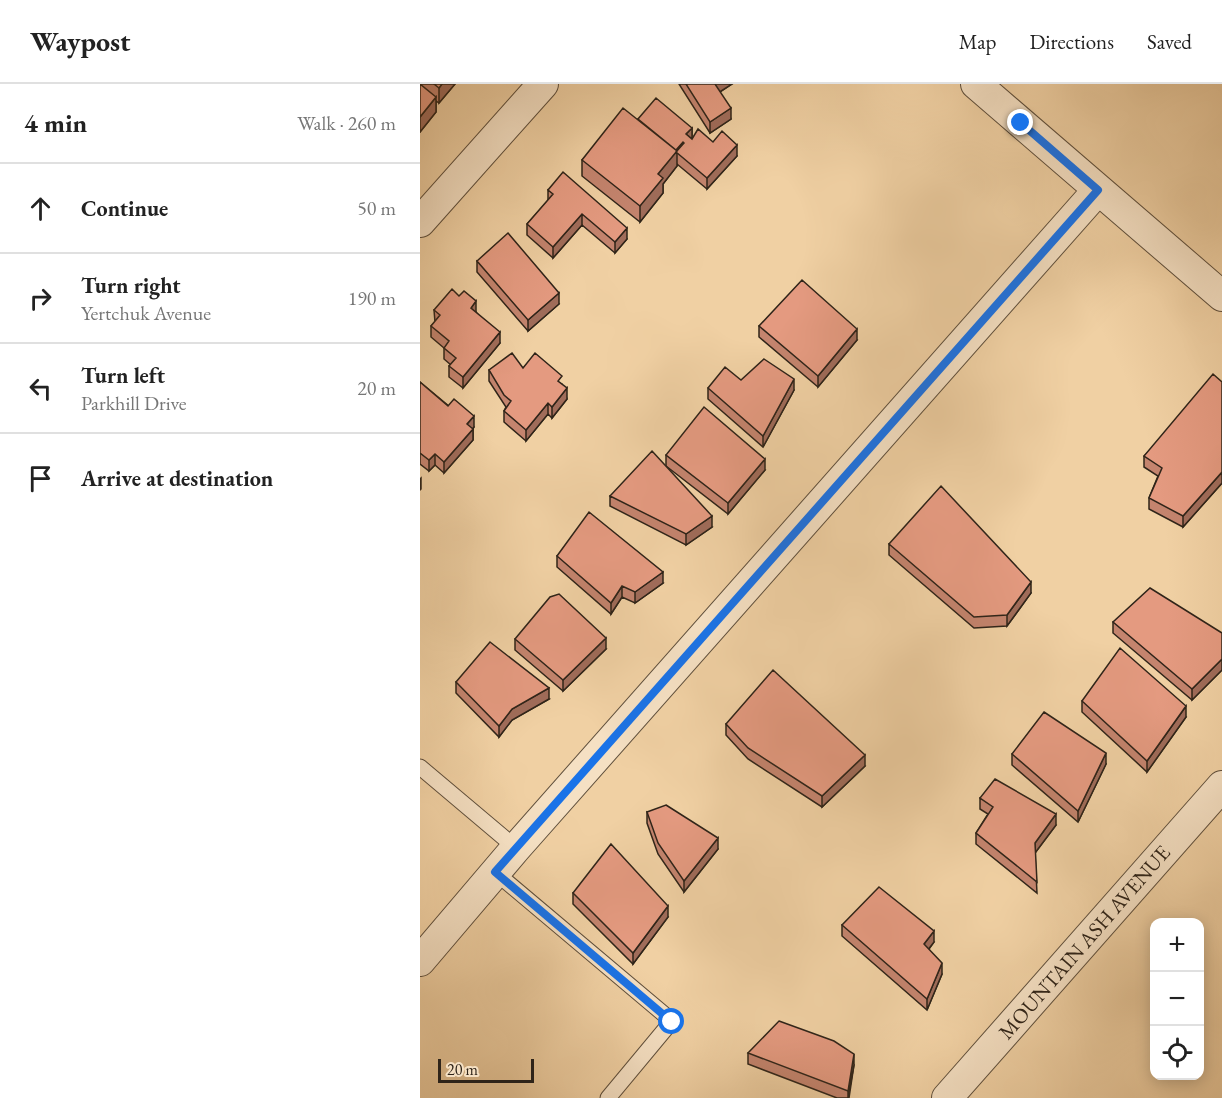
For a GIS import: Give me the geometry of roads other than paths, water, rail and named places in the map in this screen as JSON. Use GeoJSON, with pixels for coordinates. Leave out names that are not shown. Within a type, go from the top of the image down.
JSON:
{"type":"FeatureCollection","features":[{"type":"Feature","properties":{"kind":"street"},"geometry":{"type":"LineString","coordinates":[[420,222],[543,84]]}},
{"type":"Feature","properties":{"kind":"street"},"geometry":{"type":"LineString","coordinates":[[976,84],[1222,296]]}},
{"type":"Feature","properties":{"kind":"street"},"geometry":{"type":"LineString","coordinates":[[420,961],[516,848],[1098,190]]}},
{"type":"Feature","properties":{"kind":"street","name":"MOUNTAIN ASH AVENUE"},"geometry":{"type":"LineString","coordinates":[[947,1098],[1222,786]]}},
{"type":"Feature","properties":{"kind":"lane"},"geometry":{"type":"LineString","coordinates":[[420,767],[516,848]]}},
{"type":"Feature","properties":{"kind":"lane"},"geometry":{"type":"LineString","coordinates":[[495,872],[672,1022],[608,1098]]}}]}
